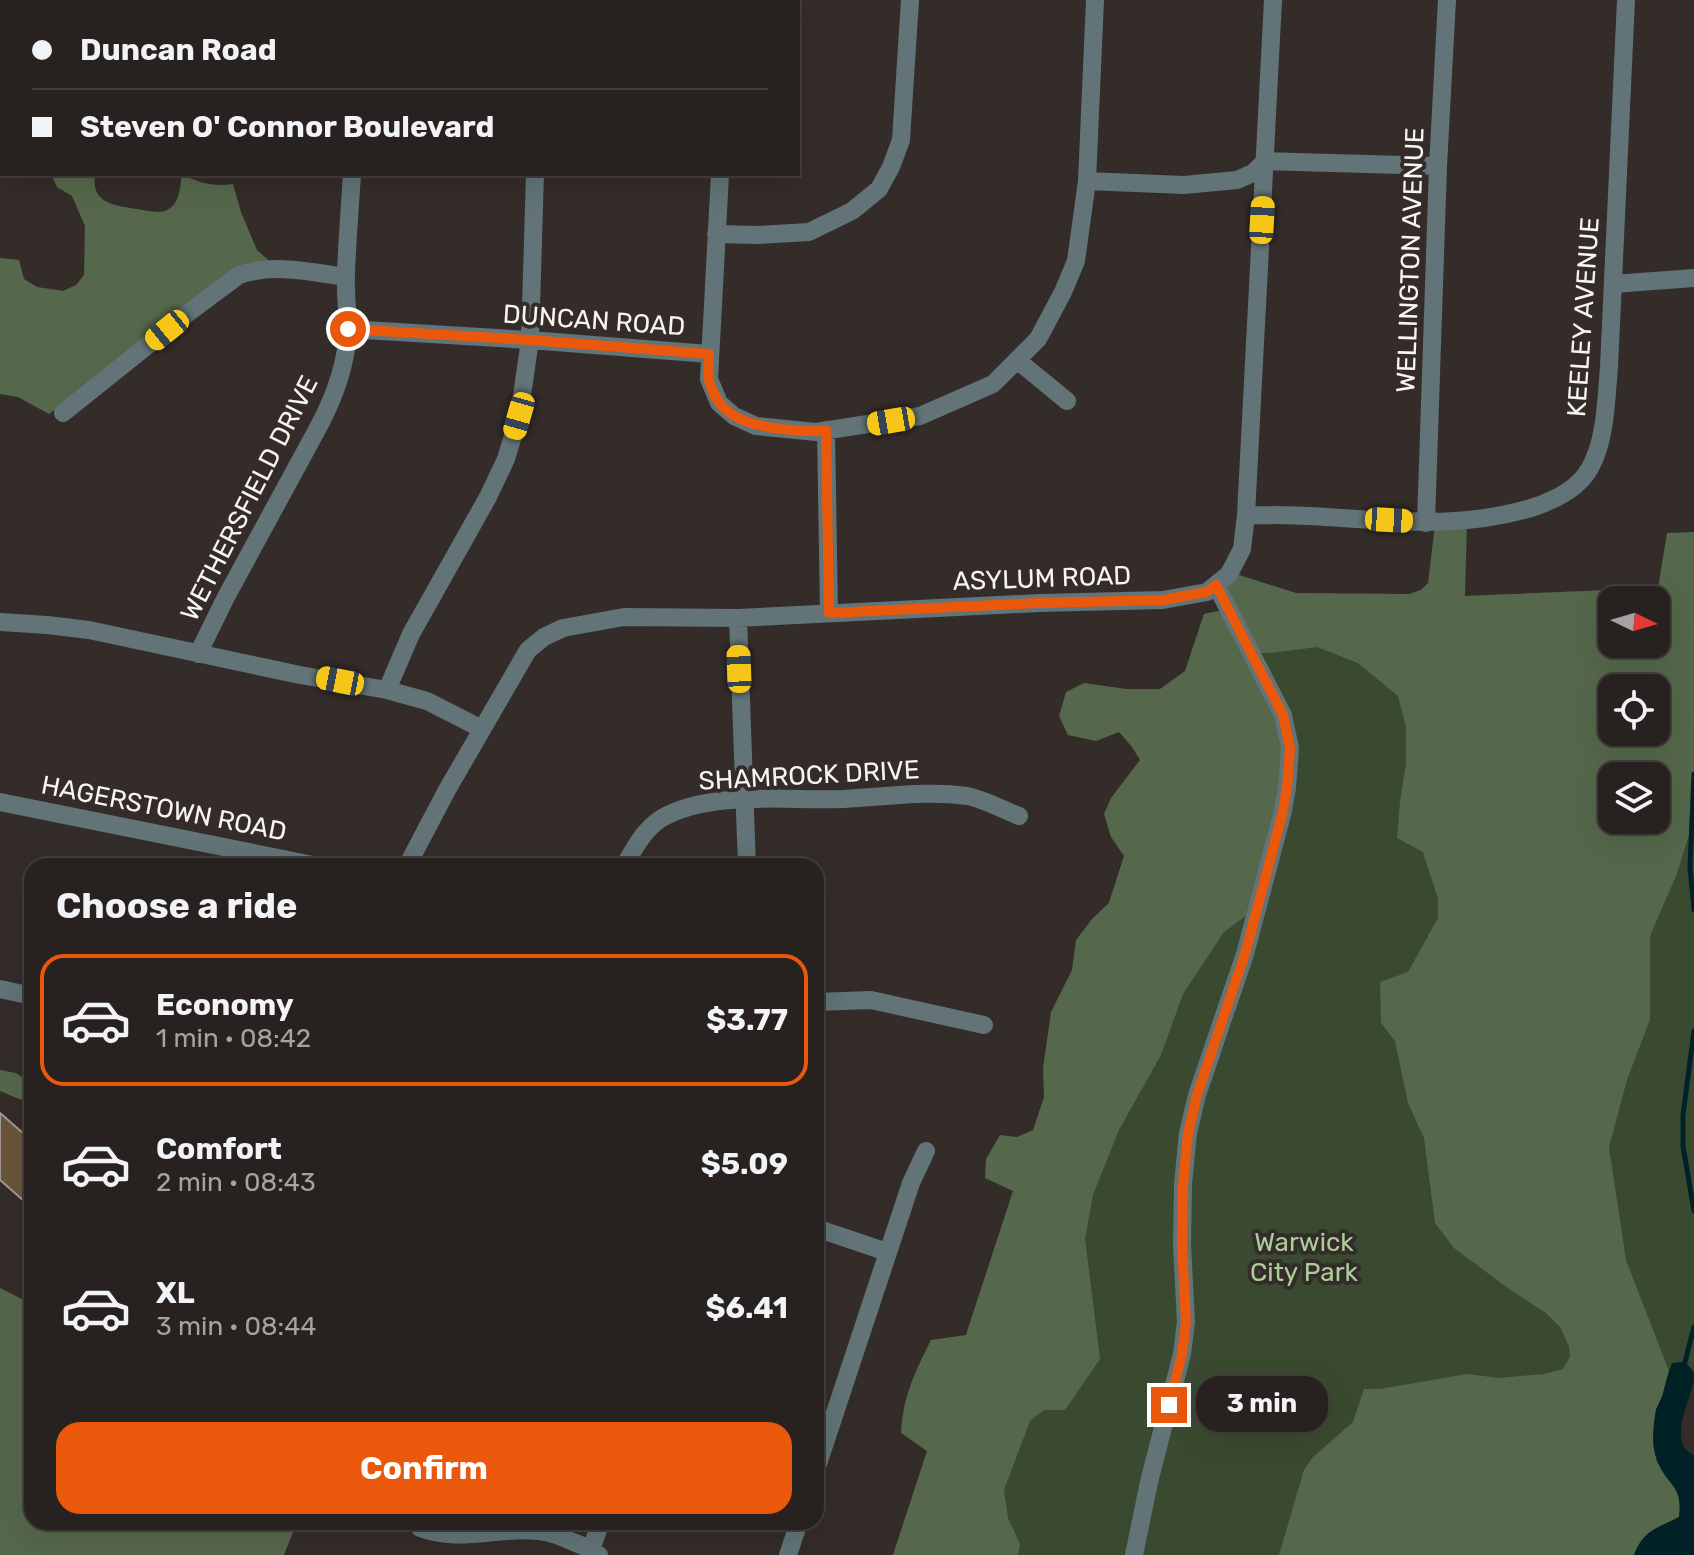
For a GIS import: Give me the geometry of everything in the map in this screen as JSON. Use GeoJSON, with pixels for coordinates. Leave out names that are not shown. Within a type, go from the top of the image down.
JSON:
{"type":"FeatureCollection","features":[{"type":"Feature","properties":{"kind":"street"},"geometry":{"type":"LineString","coordinates":[[716,234],[809,232],[852,211],[879,189],[901,140],[910,0]]}},
{"type":"Feature","properties":{"kind":"street","name":"DUNCAN ROAD"},"geometry":{"type":"LineString","coordinates":[[348,329],[709,354],[709,379],[719,403],[734,416],[756,426],[816,432],[920,416],[993,384],[1038,339],[1076,261],[1087,181],[1095,0]]}},
{"type":"Feature","properties":{"kind":"street"},"geometry":{"type":"LineString","coordinates":[[1134,1555],[1182,1354],[1186,1322],[1183,1184],[1188,1133],[1197,1095],[1245,954],[1287,788],[1290,748],[1283,715],[1216,585],[1229,574],[1242,549],[1246,515],[1273,0]]}},
{"type":"Feature","properties":{"kind":"street","name":"WELLINGTON AVENUE"},"geometry":{"type":"LineString","coordinates":[[1426,523],[1447,0]]}},
{"type":"Feature","properties":{"kind":"street","name":"KEELEY AVENUE"},"geometry":{"type":"LineString","coordinates":[[1246,515],[1426,523],[1504,516],[1548,503],[1577,485],[1590,468],[1600,442],[1605,416],[1626,0]]}},
{"type":"Feature","properties":{"kind":"street"},"geometry":{"type":"LineString","coordinates":[[1087,181],[1184,185],[1237,180],[1253,173],[1265,161],[1438,166]]}},
{"type":"Feature","properties":{"kind":"street","name":"WETHERSFIELD DRIVE"},"geometry":{"type":"LineString","coordinates":[[198,654],[333,399],[342,371],[348,329],[346,277],[352,176]]}},
{"type":"Feature","properties":{"kind":"street"},"geometry":{"type":"LineString","coordinates":[[387,690],[411,634],[479,516],[506,459],[519,416],[530,340],[535,176]]}},
{"type":"Feature","properties":{"kind":"street"},"geometry":{"type":"LineString","coordinates":[[709,354],[720,176]]}},
{"type":"Feature","properties":{"kind":"street"},"geometry":{"type":"LineString","coordinates":[[63,413],[239,275],[277,268],[346,277]]}},
{"type":"Feature","properties":{"kind":"street"},"geometry":{"type":"LineString","coordinates":[[1613,284],[1694,278]]}},
{"type":"Feature","properties":{"kind":"street"},"geometry":{"type":"LineString","coordinates":[[1017,360],[1067,401]]}},
{"type":"Feature","properties":{"kind":"street"},"geometry":{"type":"LineString","coordinates":[[826,430],[829,613]]}},
{"type":"Feature","properties":{"kind":"street","name":"ASYLUM ROAD"},"geometry":{"type":"LineString","coordinates":[[411,858],[528,650],[544,637],[563,628],[624,617],[738,618],[1163,600],[1207,592],[1216,585]]}},
{"type":"Feature","properties":{"kind":"street"},"geometry":{"type":"LineString","coordinates":[[738,618],[747,858]]}},
{"type":"Feature","properties":{"kind":"street"},"geometry":{"type":"LineString","coordinates":[[0,622],[89,630],[387,690],[427,701],[482,729]]}},
{"type":"Feature","properties":{"kind":"street","name":"SHAMROCK DRIVE"},"geometry":{"type":"LineString","coordinates":[[629,858],[643,833],[662,818],[696,804],[744,799],[843,799],[929,794],[970,796],[1019,816]]}},
{"type":"Feature","properties":{"kind":"street","name":"HAGERSTOWN ROAD"},"geometry":{"type":"LineString","coordinates":[[0,802],[278,858]]}},
{"type":"Feature","properties":{"kind":"street"},"geometry":{"type":"LineString","coordinates":[[0,989],[24,994]]}},
{"type":"Feature","properties":{"kind":"street"},"geometry":{"type":"LineString","coordinates":[[824,1002],[871,1000],[984,1025]]}},
{"type":"Feature","properties":{"kind":"street"},"geometry":{"type":"LineString","coordinates":[[824,1445],[887,1252],[911,1183],[926,1151]]}},
{"type":"Feature","properties":{"kind":"street"},"geometry":{"type":"LineString","coordinates":[[824,1231],[887,1252]]}},
{"type":"Feature","properties":{"kind":"street"},"geometry":{"type":"LineString","coordinates":[[425,1530],[435,1534],[462,1535],[523,1531],[552,1533],[595,1552],[599,1530]]}},
{"type":"Feature","properties":{"kind":"street"},"geometry":{"type":"LineString","coordinates":[[788,1555],[796,1530]]}},
{"type":"Feature","properties":{"kind":"green space"},"geometry":{"type":"Polygon","coordinates":[[[52,176],[95,176],[97,192],[106,201],[157,212],[169,209],[175,202],[182,176],[206,184],[233,184],[257,250],[275,266],[238,276],[49,414],[18,397],[0,394],[0,258],[19,260],[24,279],[37,287],[63,291],[76,285],[84,275],[85,226],[72,196],[57,187],[52,176]]]}},
{"type":"Feature","properties":{"kind":"green space"},"geometry":{"type":"Polygon","coordinates":[[[1467,522],[1465,596],[1598,590],[1598,658],[1670,658],[1670,586],[1658,586],[1667,533],[1694,532],[1694,820],[1676,876],[1650,936],[1650,1020],[1627,1080],[1609,1147],[1626,1260],[1669,1371],[1656,1410],[1653,1444],[1657,1462],[1676,1487],[1681,1502],[1679,1517],[1647,1535],[1634,1555],[1279,1555],[1304,1470],[1313,1457],[1353,1422],[1364,1389],[1467,1374],[1499,1378],[1544,1374],[1563,1369],[1570,1357],[1569,1346],[1560,1327],[1546,1313],[1454,1248],[1435,1223],[1424,1138],[1408,1103],[1395,1041],[1381,1023],[1380,982],[1408,972],[1438,918],[1438,899],[1423,852],[1397,838],[1406,764],[1406,727],[1398,696],[1358,663],[1317,647],[1252,653],[1281,722],[1285,789],[1251,912],[1224,932],[1183,994],[1161,1055],[1119,1130],[1093,1195],[1085,1239],[1100,1359],[1065,1410],[1044,1410],[1030,1421],[1004,1490],[1008,1518],[1020,1544],[1018,1555],[893,1555],[927,1451],[901,1433],[911,1385],[931,1340],[966,1335],[1013,1191],[985,1178],[986,1159],[1000,1135],[1017,1137],[1033,1130],[1044,1097],[1043,1068],[1051,1012],[1072,970],[1076,940],[1109,903],[1124,856],[1111,837],[1104,814],[1111,798],[1140,760],[1119,732],[1096,741],[1068,735],[1059,716],[1066,692],[1084,683],[1126,689],[1160,689],[1185,671],[1204,614],[1228,609],[1217,588],[1233,573],[1296,593],[1409,594],[1421,590],[1428,583],[1435,525],[1467,522]]]}},
{"type":"Feature","properties":{"kind":"green space","name":"Warwick City Park"},"geometry":{"type":"Polygon","coordinates":[[[1598,590],[1598,658],[1662,658],[1663,674],[1598,674],[1598,746],[1668,746],[1669,762],[1598,762],[1598,834],[1670,834],[1670,780],[1676,876],[1694,820],[1694,1372],[1685,1362],[1673,1363],[1669,1371],[1667,1369],[1637,1289],[1664,1525],[1634,1555],[893,1555],[1204,614],[1247,605],[1598,590]],[[1650,937],[1627,1080],[1650,1020],[1650,937]]]}},
{"type":"Feature","properties":{"kind":"green space"},"geometry":{"type":"Polygon","coordinates":[[[0,1070],[16,1073],[24,1078],[24,1099],[0,1091],[0,1070]]]}},
{"type":"Feature","properties":{"kind":"green space"},"geometry":{"type":"Polygon","coordinates":[[[0,1288],[24,1300],[24,1530],[294,1530],[284,1555],[0,1555],[0,1288]]]}},
{"type":"Feature","properties":{"kind":"water"},"geometry":{"type":"Polygon","coordinates":[[[1685,1362],[1694,1372],[1681,1431],[1686,1449],[1694,1455],[1694,1555],[1634,1555],[1647,1535],[1679,1517],[1679,1497],[1657,1460],[1653,1435],[1656,1410],[1672,1363],[1685,1362]]]}},
{"type":"Feature","properties":{"kind":"building"},"geometry":{"type":"Polygon","coordinates":[[[0,1113],[24,1134],[24,1201],[0,1180],[0,1113]]]}},
{"type":"Feature","properties":{"kind":"waterway"},"geometry":{"type":"LineString","coordinates":[[1694,774],[1690,867],[1694,910]]}},
{"type":"Feature","properties":{"kind":"waterway"},"geometry":{"type":"LineString","coordinates":[[1694,1031],[1683,1115],[1683,1146],[1694,1211]]}},
{"type":"Feature","properties":{"kind":"waterway"},"geometry":{"type":"LineString","coordinates":[[1685,1362],[1694,1327]]}},
{"type":"Feature","properties":{"kind":"route"},"geometry":{"type":"LineString","coordinates":[[348,329],[709,354],[709,379],[719,403],[734,416],[756,426],[816,432],[826,430],[829,613],[1163,600],[1207,592],[1216,585],[1283,715],[1290,748],[1282,815],[1245,954],[1197,1095],[1188,1133],[1182,1245],[1186,1322],[1182,1354],[1169,1405]]}}]}
